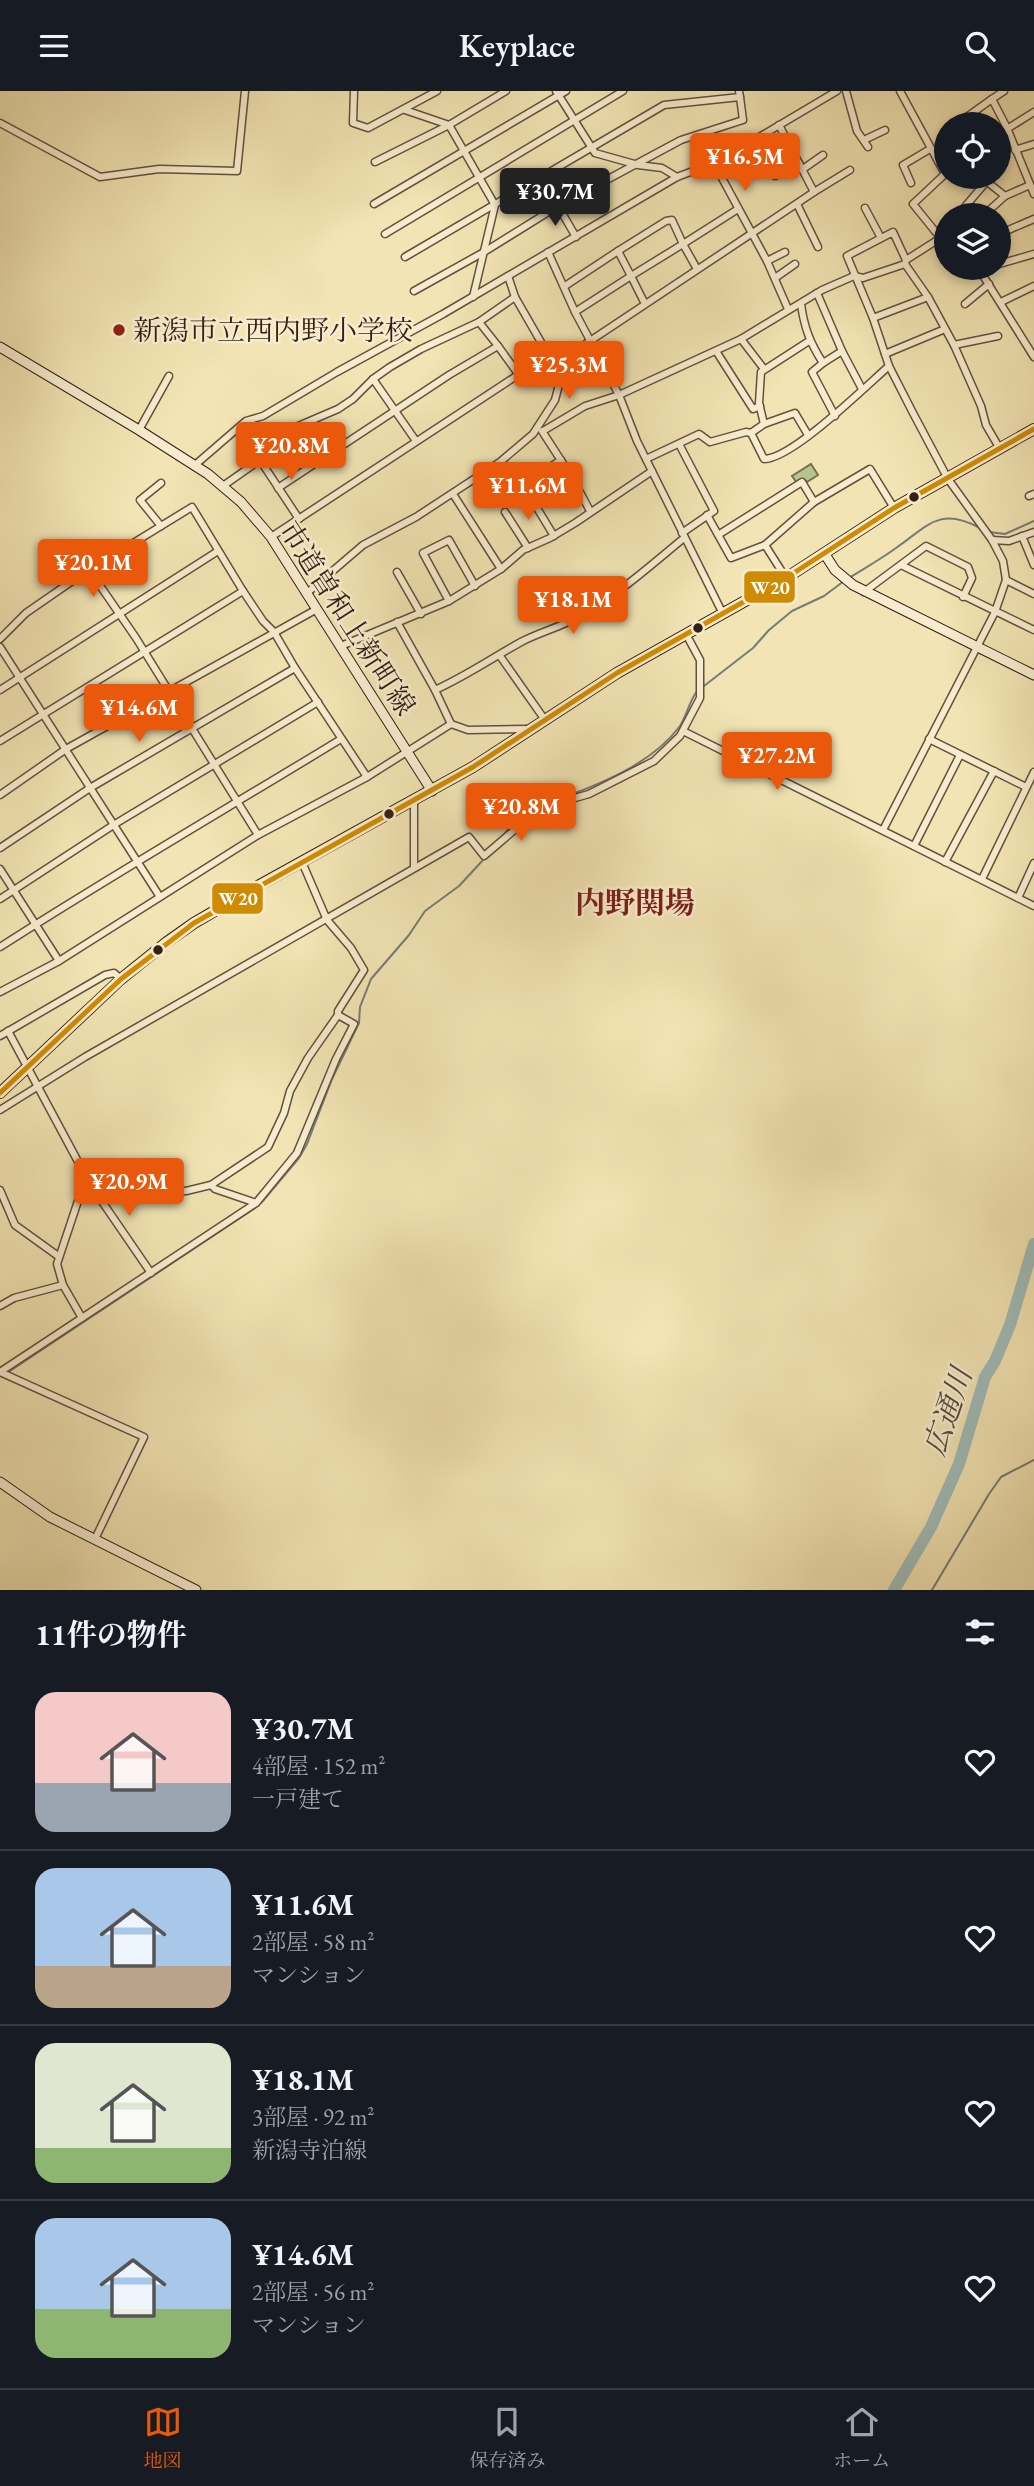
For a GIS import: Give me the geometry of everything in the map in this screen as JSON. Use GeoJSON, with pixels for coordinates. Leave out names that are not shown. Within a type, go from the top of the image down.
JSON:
{"type":"FeatureCollection","features":[{"type":"Feature","properties":{"kind":"main road"},"geometry":{"type":"LineString","coordinates":[[0,1093],[121,979],[194,923],[473,768],[617,673],[786,579],[894,508],[1034,429]]}},
{"type":"Feature","properties":{"kind":"street"},"geometry":{"type":"LineString","coordinates":[[0,123],[100,177],[159,169],[237,171],[245,91]]}},
{"type":"Feature","properties":{"kind":"street"},"geometry":{"type":"LineString","coordinates":[[354,91],[353,123],[368,128],[437,91]]}},
{"type":"Feature","properties":{"kind":"street"},"geometry":{"type":"LineString","coordinates":[[375,162],[449,125],[506,91]]}},
{"type":"Feature","properties":{"kind":"street"},"geometry":{"type":"LineString","coordinates":[[374,204],[557,93],[566,91]]}},
{"type":"Feature","properties":{"kind":"street"},"geometry":{"type":"LineString","coordinates":[[385,234],[623,91]]}},
{"type":"Feature","properties":{"kind":"street"},"geometry":{"type":"LineString","coordinates":[[195,465],[246,421],[263,416],[677,177],[717,162],[827,94],[837,91]]}},
{"type":"Feature","properties":{"kind":"street"},"geometry":{"type":"LineString","coordinates":[[846,91],[857,131],[869,147]]}},
{"type":"Feature","properties":{"kind":"street"},"geometry":{"type":"LineString","coordinates":[[900,91],[945,174],[913,204],[934,232]]}},
{"type":"Feature","properties":{"kind":"street"},"geometry":{"type":"LineString","coordinates":[[974,112],[1004,91]]}},
{"type":"Feature","properties":{"kind":"street"},"geometry":{"type":"LineString","coordinates":[[557,93],[595,153],[638,165],[662,168],[677,177]]}},
{"type":"Feature","properties":{"kind":"street"},"geometry":{"type":"LineString","coordinates":[[405,257],[664,105],[739,94],[743,120],[681,139],[638,165],[558,206],[414,291]]}},
{"type":"Feature","properties":{"kind":"street"},"geometry":{"type":"LineString","coordinates":[[992,99],[999,112]]}},
{"type":"Feature","properties":{"kind":"street"},"geometry":{"type":"LineString","coordinates":[[405,110],[449,125],[495,205],[473,297]]}},
{"type":"Feature","properties":{"kind":"street"},"geometry":{"type":"LineString","coordinates":[[1011,126],[1034,112]]}},
{"type":"Feature","properties":{"kind":"street"},"geometry":{"type":"LineString","coordinates":[[779,125],[814,192]]}},
{"type":"Feature","properties":{"kind":"street"},"geometry":{"type":"LineString","coordinates":[[864,140],[885,130]]}},
{"type":"Feature","properties":{"kind":"street"},"geometry":{"type":"LineString","coordinates":[[1011,139],[1034,194]]}},
{"type":"Feature","properties":{"kind":"street"},"geometry":{"type":"LineString","coordinates":[[1015,150],[1034,144]]}},
{"type":"Feature","properties":{"kind":"street"},"geometry":{"type":"LineString","coordinates":[[911,183],[903,165],[930,149]]}},
{"type":"Feature","properties":{"kind":"street"},"geometry":{"type":"LineString","coordinates":[[775,176],[823,155]]}},
{"type":"Feature","properties":{"kind":"street"},"geometry":{"type":"LineString","coordinates":[[717,162],[722,178],[767,261],[788,309]]}},
{"type":"Feature","properties":{"kind":"street"},"geometry":{"type":"LineString","coordinates":[[271,537],[527,369],[554,365],[850,170]]}},
{"type":"Feature","properties":{"kind":"street"},"geometry":{"type":"LineString","coordinates":[[997,203],[1005,196],[1030,185]]}},
{"type":"Feature","properties":{"kind":"street"},"geometry":{"type":"LineString","coordinates":[[996,189],[1005,196]]}},
{"type":"Feature","properties":{"kind":"street"},"geometry":{"type":"LineString","coordinates":[[797,204],[818,247]]}},
{"type":"Feature","properties":{"kind":"street"},"geometry":{"type":"LineString","coordinates":[[558,206],[576,237]]}},
{"type":"Feature","properties":{"kind":"street"},"geometry":{"type":"LineString","coordinates":[[865,208],[881,238]]}},
{"type":"Feature","properties":{"kind":"street"},"geometry":{"type":"LineString","coordinates":[[575,312],[738,209]]}},
{"type":"Feature","properties":{"kind":"street"},"geometry":{"type":"LineString","coordinates":[[1011,229],[1034,219]]}},
{"type":"Feature","properties":{"kind":"street"},"geometry":{"type":"LineString","coordinates":[[565,286],[666,221],[672,220],[697,269]]}},
{"type":"Feature","properties":{"kind":"street"},"geometry":{"type":"LineString","coordinates":[[883,830],[995,612],[1006,580],[1003,562],[992,540],[948,478],[889,366],[873,318],[847,256],[893,232],[905,262],[954,345],[981,406],[985,425],[1000,449]]}},
{"type":"Feature","properties":{"kind":"street"},"geometry":{"type":"LineString","coordinates":[[533,434],[585,406],[619,395],[741,339],[817,293],[854,276],[863,278],[905,262],[934,242]]}},
{"type":"Feature","properties":{"kind":"street"},"geometry":{"type":"LineString","coordinates":[[618,251],[645,304]]}},
{"type":"Feature","properties":{"kind":"street"},"geometry":{"type":"LineString","coordinates":[[548,252],[723,614]]}},
{"type":"Feature","properties":{"kind":"street"},"geometry":{"type":"LineString","coordinates":[[767,261],[785,252]]}},
{"type":"Feature","properties":{"kind":"street"},"geometry":{"type":"LineString","coordinates":[[1011,261],[1034,254]]}},
{"type":"Feature","properties":{"kind":"street"},"geometry":{"type":"LineString","coordinates":[[775,278],[795,264]]}},
{"type":"Feature","properties":{"kind":"street"},"geometry":{"type":"LineString","coordinates":[[307,593],[363,545],[453,494],[500,462],[533,434],[555,400],[561,377],[515,297],[508,276]]}},
{"type":"Feature","properties":{"kind":"street"},"geometry":{"type":"LineString","coordinates":[[986,280],[1031,345],[1034,357]]}},
{"type":"Feature","properties":{"kind":"street"},"geometry":{"type":"LineString","coordinates":[[965,304],[989,284]]}},
{"type":"Feature","properties":{"kind":"street"},"geometry":{"type":"LineString","coordinates":[[1001,302],[1034,286]]}},
{"type":"Feature","properties":{"kind":"street"},"geometry":{"type":"LineString","coordinates":[[817,293],[862,389]]}},
{"type":"Feature","properties":{"kind":"street"},"geometry":{"type":"LineString","coordinates":[[223,486],[260,460],[289,430],[338,409],[354,399],[373,379],[421,349],[479,322],[515,297]]}},
{"type":"Feature","properties":{"kind":"street"},"geometry":{"type":"LineString","coordinates":[[873,318],[928,297]]}},
{"type":"Feature","properties":{"kind":"street"},"geometry":{"type":"LineString","coordinates":[[801,304],[804,328],[822,363]]}},
{"type":"Feature","properties":{"kind":"street"},"geometry":{"type":"LineString","coordinates":[[479,322],[519,375]]}},
{"type":"Feature","properties":{"kind":"street"},"geometry":{"type":"LineString","coordinates":[[885,354],[945,329]]}},
{"type":"Feature","properties":{"kind":"street"},"geometry":{"type":"LineString","coordinates":[[954,345],[998,336]]}},
{"type":"Feature","properties":{"kind":"street"},"geometry":{"type":"LineString","coordinates":[[741,339],[764,369]]}},
{"type":"Feature","properties":{"kind":"street"},"geometry":{"type":"LineString","coordinates":[[764,423],[760,406],[761,372],[809,341]]}},
{"type":"Feature","properties":{"kind":"street"},"geometry":{"type":"LineString","coordinates":[[278,488],[449,375],[498,346]]}},
{"type":"Feature","properties":{"kind":"street","name":"市道曽和上新町線"},"geometry":{"type":"LineString","coordinates":[[0,347],[195,465],[241,502],[271,537],[432,791]]}},
{"type":"Feature","properties":{"kind":"street"},"geometry":{"type":"LineString","coordinates":[[716,351],[753,409],[760,406]]}},
{"type":"Feature","properties":{"kind":"street"},"geometry":{"type":"LineString","coordinates":[[835,416],[812,372],[842,351]]}},
{"type":"Feature","properties":{"kind":"street"},"geometry":{"type":"LineString","coordinates":[[751,433],[764,459],[768,460],[835,416],[889,366]]}},
{"type":"Feature","properties":{"kind":"street"},"geometry":{"type":"LineString","coordinates":[[139,430],[169,376]]}},
{"type":"Feature","properties":{"kind":"street"},"geometry":{"type":"LineString","coordinates":[[373,379],[416,441]]}},
{"type":"Feature","properties":{"kind":"street"},"geometry":{"type":"LineString","coordinates":[[646,459],[699,434],[710,442],[736,433],[751,433],[764,423],[795,413],[807,435]]}},
{"type":"Feature","properties":{"kind":"street"},"geometry":{"type":"LineString","coordinates":[[543,431],[590,511]]}},
{"type":"Feature","properties":{"kind":"street"},"geometry":{"type":"LineString","coordinates":[[435,690],[522,642],[568,624],[585,614],[631,582],[714,511],[678,444]]}},
{"type":"Feature","properties":{"kind":"street"},"geometry":{"type":"LineString","coordinates":[[260,460],[299,519]]}},
{"type":"Feature","properties":{"kind":"street"},"geometry":{"type":"LineString","coordinates":[[545,485],[539,474],[561,460]]}},
{"type":"Feature","properties":{"kind":"street"},"geometry":{"type":"LineString","coordinates":[[707,515],[731,558],[765,545],[814,502],[870,469],[894,508]]}},
{"type":"Feature","properties":{"kind":"street"},"geometry":{"type":"LineString","coordinates":[[341,646],[449,601],[652,471]]}},
{"type":"Feature","properties":{"kind":"street"},"geometry":{"type":"LineString","coordinates":[[718,535],[802,482],[814,502]]}},
{"type":"Feature","properties":{"kind":"street"},"geometry":{"type":"LineString","coordinates":[[161,483],[140,500],[161,526]]}},
{"type":"Feature","properties":{"kind":"street"},"geometry":{"type":"LineString","coordinates":[[453,494],[501,569]]}},
{"type":"Feature","properties":{"kind":"street"},"geometry":{"type":"LineString","coordinates":[[1,635],[26,613],[78,577],[192,507],[243,591],[263,621],[274,632],[367,777]]}},
{"type":"Feature","properties":{"kind":"street"},"geometry":{"type":"LineString","coordinates":[[537,508],[554,536]]}},
{"type":"Feature","properties":{"kind":"street"},"geometry":{"type":"LineString","coordinates":[[505,512],[528,548]]}},
{"type":"Feature","properties":{"kind":"street"},"geometry":{"type":"LineString","coordinates":[[992,540],[1009,541],[1034,531]]}},
{"type":"Feature","properties":{"kind":"street"},"geometry":{"type":"LineString","coordinates":[[1022,536],[1034,565]]}},
{"type":"Feature","properties":{"kind":"street"},"geometry":{"type":"LineString","coordinates":[[449,601],[423,553],[449,540],[475,586]]}},
{"type":"Feature","properties":{"kind":"street"},"geometry":{"type":"LineString","coordinates":[[765,545],[786,579]]}},
{"type":"Feature","properties":{"kind":"street"},"geometry":{"type":"LineString","coordinates":[[864,592],[926,546],[968,567],[972,579],[963,597]]}},
{"type":"Feature","properties":{"kind":"street"},"geometry":{"type":"LineString","coordinates":[[0,690],[218,551]]}},
{"type":"Feature","properties":{"kind":"street"},"geometry":{"type":"LineString","coordinates":[[824,553],[842,577],[864,592],[1034,675]]}},
{"type":"Feature","properties":{"kind":"street"},"geometry":{"type":"LineString","coordinates":[[901,565],[1034,630]]}},
{"type":"Feature","properties":{"kind":"street"},"geometry":{"type":"LineString","coordinates":[[90,571],[169,691],[258,835]]}},
{"type":"Feature","properties":{"kind":"street"},"geometry":{"type":"LineString","coordinates":[[397,572],[421,614]]}},
{"type":"Feature","properties":{"kind":"street"},"geometry":{"type":"LineString","coordinates":[[1006,580],[1034,594]]}},
{"type":"Feature","properties":{"kind":"street"},"geometry":{"type":"LineString","coordinates":[[0,741],[243,591]]}},
{"type":"Feature","properties":{"kind":"street"},"geometry":{"type":"LineString","coordinates":[[0,795],[66,749],[317,608]]}},
{"type":"Feature","properties":{"kind":"street"},"geometry":{"type":"LineString","coordinates":[[397,622],[451,724],[468,730],[533,728]]}},
{"type":"Feature","properties":{"kind":"street"},"geometry":{"type":"LineString","coordinates":[[0,1110],[85,1057],[468,837],[484,856],[540,808],[589,794],[654,761],[683,731],[700,698],[700,660],[686,634]]}},
{"type":"Feature","properties":{"kind":"street"},"geometry":{"type":"LineString","coordinates":[[0,647],[160,897]]}},
{"type":"Feature","properties":{"kind":"street"},"geometry":{"type":"LineString","coordinates":[[500,656],[545,720]]}},
{"type":"Feature","properties":{"kind":"street"},"geometry":{"type":"LineString","coordinates":[[0,848],[90,788],[295,668]]}},
{"type":"Feature","properties":{"kind":"street"},"geometry":{"type":"LineString","coordinates":[[0,899],[115,824],[318,702]]}},
{"type":"Feature","properties":{"kind":"street"},"geometry":{"type":"LineString","coordinates":[[0,992],[59,961],[258,835],[367,777],[451,724]]}},
{"type":"Feature","properties":{"kind":"street"},"geometry":{"type":"LineString","coordinates":[[683,731],[1034,906]]}},
{"type":"Feature","properties":{"kind":"street"},"geometry":{"type":"LineString","coordinates":[[0,947],[137,860],[341,739]]}},
{"type":"Feature","properties":{"kind":"street"},"geometry":{"type":"LineString","coordinates":[[929,739],[1026,787]]}},
{"type":"Feature","properties":{"kind":"street"},"geometry":{"type":"LineString","coordinates":[[914,846],[960,755]]}},
{"type":"Feature","properties":{"kind":"street"},"geometry":{"type":"LineString","coordinates":[[945,862],[994,771]]}},
{"type":"Feature","properties":{"kind":"street"},"geometry":{"type":"LineString","coordinates":[[982,879],[1034,772]]}},
{"type":"Feature","properties":{"kind":"street"},"geometry":{"type":"LineString","coordinates":[[414,801],[414,868]]}},
{"type":"Feature","properties":{"kind":"street"},"geometry":{"type":"LineString","coordinates":[[87,1175],[115,1173],[162,1190],[186,1191],[211,1185],[268,1147],[284,1114],[290,1091],[364,970],[351,948],[327,920],[302,862]]}},
{"type":"Feature","properties":{"kind":"street"},"geometry":{"type":"LineString","coordinates":[[1018,898],[1034,863]]}},
{"type":"Feature","properties":{"kind":"street"},"geometry":{"type":"LineString","coordinates":[[0,869],[59,961]]}},
{"type":"Feature","properties":{"kind":"street"},"geometry":{"type":"LineString","coordinates":[[0,1036],[105,975],[114,973],[121,979]]}},
{"type":"Feature","properties":{"kind":"street"},"geometry":{"type":"LineString","coordinates":[[0,1372],[256,1203],[297,1153],[336,1059],[351,1031],[354,1024],[338,1015]]}},
{"type":"Feature","properties":{"kind":"street"},"geometry":{"type":"LineString","coordinates":[[8,1031],[90,1184],[150,1273]]}},
{"type":"Feature","properties":{"kind":"street"},"geometry":{"type":"LineString","coordinates":[[82,1318],[63,1285],[57,1264],[87,1175]]}},
{"type":"Feature","properties":{"kind":"street"},"geometry":{"type":"LineString","coordinates":[[211,1185],[215,1189],[256,1203]]}},
{"type":"Feature","properties":{"kind":"street"},"geometry":{"type":"LineString","coordinates":[[0,1190],[15,1225],[58,1256]]}},
{"type":"Feature","properties":{"kind":"street"},"geometry":{"type":"LineString","coordinates":[[0,1306],[14,1298],[63,1285]]}},
{"type":"Feature","properties":{"kind":"street"},"geometry":{"type":"LineString","coordinates":[[0,1372],[144,1437],[95,1539]]}},
{"type":"Feature","properties":{"kind":"street"},"geometry":{"type":"LineString","coordinates":[[0,1482],[50,1517],[196,1590]]}},
{"type":"Feature","properties":{"kind":"green space"},"geometry":{"type":"Polygon","coordinates":[[[811,464],[818,475],[807,482],[804,479],[797,483],[792,476],[811,464]]]}},
{"type":"Feature","properties":{"kind":"waterway"},"geometry":{"type":"LineString","coordinates":[[849,578],[935,521],[954,519],[980,528]]}},
{"type":"Feature","properties":{"kind":"waterway"},"geometry":{"type":"LineString","coordinates":[[989,532],[1005,534],[1034,521]]}},
{"type":"Feature","properties":{"kind":"waterway"},"geometry":{"type":"LineString","coordinates":[[704,686],[753,648],[792,611],[824,596],[844,581]]}},
{"type":"Feature","properties":{"kind":"waterway"},"geometry":{"type":"LineString","coordinates":[[554,801],[606,781],[654,752],[680,726],[697,691]]}},
{"type":"Feature","properties":{"kind":"waterway"},"geometry":{"type":"LineString","coordinates":[[503,836],[516,819],[535,808]]}},
{"type":"Feature","properties":{"kind":"waterway"},"geometry":{"type":"LineString","coordinates":[[7,1373],[262,1202],[299,1158],[307,1144],[332,1079],[359,1023],[360,1007],[371,979],[409,935],[425,911],[459,886],[484,859]]}},
{"type":"Feature","properties":{"kind":"waterway","name":"広通川"},"geometry":{"type":"LineString","coordinates":[[894,1590],[931,1527],[959,1464],[985,1377],[1010,1325],[1034,1244]]}},
{"type":"Feature","properties":{"kind":"waterway"},"geometry":{"type":"LineString","coordinates":[[932,1590],[1001,1477],[1034,1460]]}},
{"type":"Feature","properties":{"kind":"transit line","name":"W20"},"geometry":{"type":"LineString","coordinates":[[0,1093],[121,979],[194,923],[473,767],[617,673],[786,578],[894,508],[1034,429]]}},
{"type":"Feature","properties":{"kind":"place","name":"新潟市立西内野小学校"},"geometry":{"type":"Point","coordinates":[119,330]}},
{"type":"Feature","properties":{"kind":"district","name":"内野関場"},"geometry":{"type":"Point","coordinates":[635,903]}}]}
